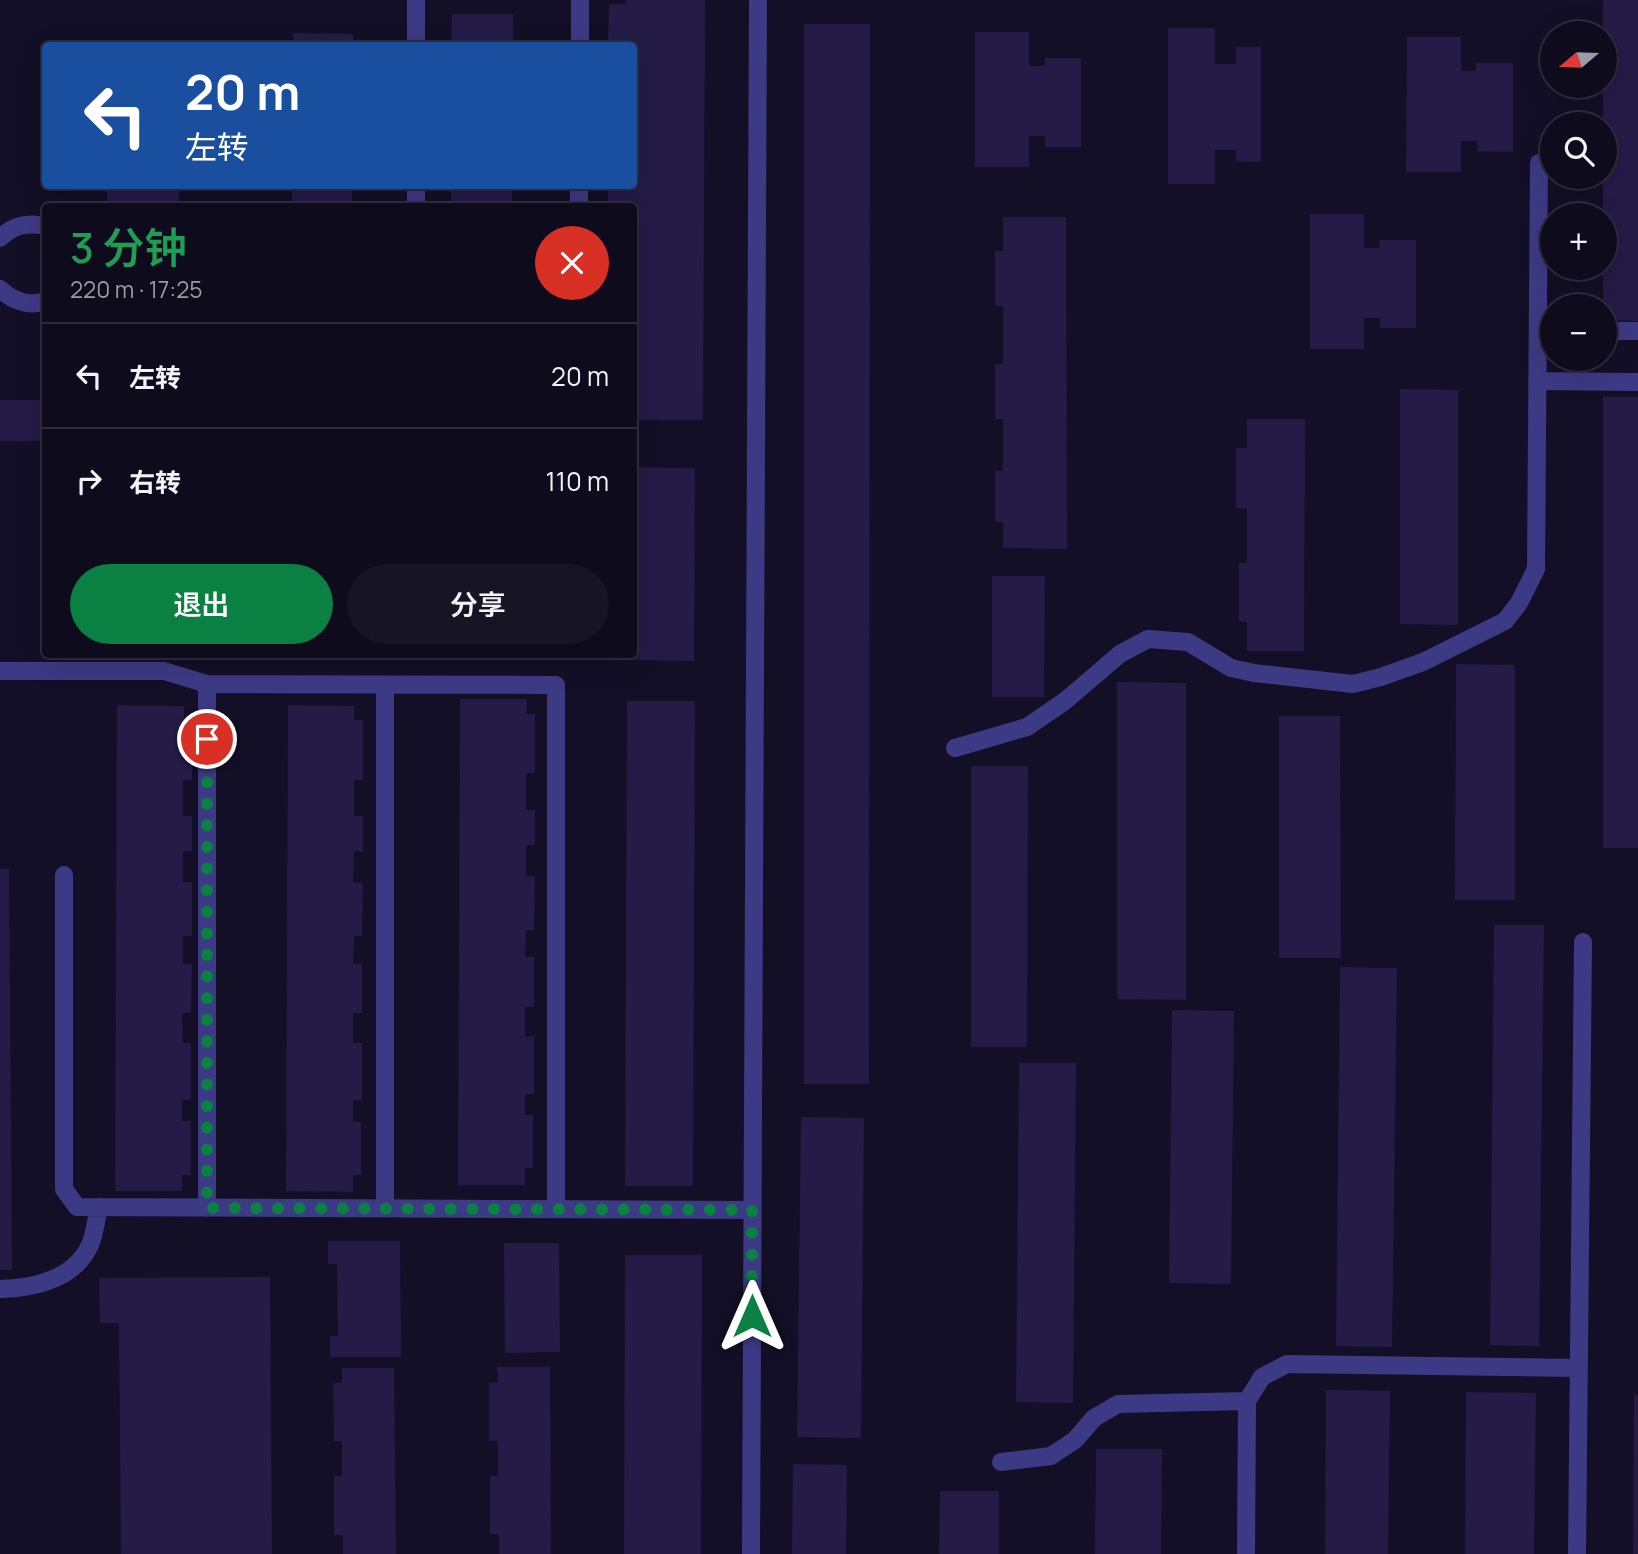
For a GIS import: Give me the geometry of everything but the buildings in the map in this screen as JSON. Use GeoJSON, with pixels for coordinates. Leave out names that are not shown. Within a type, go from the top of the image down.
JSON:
{"type":"FeatureCollection","features":[{"type":"Feature","properties":{"kind":"street"},"geometry":{"type":"LineString","coordinates":[[416,0],[416,42]]}},
{"type":"Feature","properties":{"kind":"street"},"geometry":{"type":"LineString","coordinates":[[580,0],[580,42]]}},
{"type":"Feature","properties":{"kind":"street"},"geometry":{"type":"LineString","coordinates":[[751,1554],[758,0]]}},
{"type":"Feature","properties":{"kind":"street"},"geometry":{"type":"LineString","coordinates":[[1539,163],[1544,294]]}},
{"type":"Feature","properties":{"kind":"street"},"geometry":{"type":"LineString","coordinates":[[0,238],[15,227],[30,223],[42,225]]}},
{"type":"Feature","properties":{"kind":"street"},"geometry":{"type":"LineString","coordinates":[[0,289],[9,298],[22,303],[42,302]]}},
{"type":"Feature","properties":{"kind":"street"},"geometry":{"type":"LineString","coordinates":[[1617,331],[1638,331]]}},
{"type":"Feature","properties":{"kind":"street"},"geometry":{"type":"LineString","coordinates":[[956,748],[1027,727],[1065,701],[1120,654],[1148,639],[1188,642],[1231,668],[1353,684],[1423,662],[1504,621],[1519,603],[1536,569],[1540,366]]}},
{"type":"Feature","properties":{"kind":"street"},"geometry":{"type":"LineString","coordinates":[[1538,381],[1638,382]]}},
{"type":"Feature","properties":{"kind":"street"},"geometry":{"type":"LineString","coordinates":[[0,671],[164,671],[207,684],[556,685],[556,1209]]}},
{"type":"Feature","properties":{"kind":"street"},"geometry":{"type":"LineString","coordinates":[[207,684],[207,1208]]}},
{"type":"Feature","properties":{"kind":"street"},"geometry":{"type":"LineString","coordinates":[[385,685],[385,1208]]}},
{"type":"Feature","properties":{"kind":"street"},"geometry":{"type":"LineString","coordinates":[[64,875],[64,1189],[77,1207],[752,1210]]}},
{"type":"Feature","properties":{"kind":"street"},"geometry":{"type":"LineString","coordinates":[[1577,1554],[1583,942]]}},
{"type":"Feature","properties":{"kind":"street"},"geometry":{"type":"LineString","coordinates":[[0,1289],[24,1288],[62,1276],[90,1246],[99,1207]]}},
{"type":"Feature","properties":{"kind":"street"},"geometry":{"type":"LineString","coordinates":[[1246,1554],[1247,1401],[1262,1377],[1287,1364],[1578,1368]]}},
{"type":"Feature","properties":{"kind":"street"},"geometry":{"type":"LineString","coordinates":[[1001,1462],[1051,1456],[1075,1440],[1094,1418],[1118,1404],[1247,1401]]}},
{"type":"Feature","properties":{"kind":"route"},"geometry":{"type":"LineString","coordinates":[[207,739],[207,1208],[752,1210],[752,1316]]}}]}
